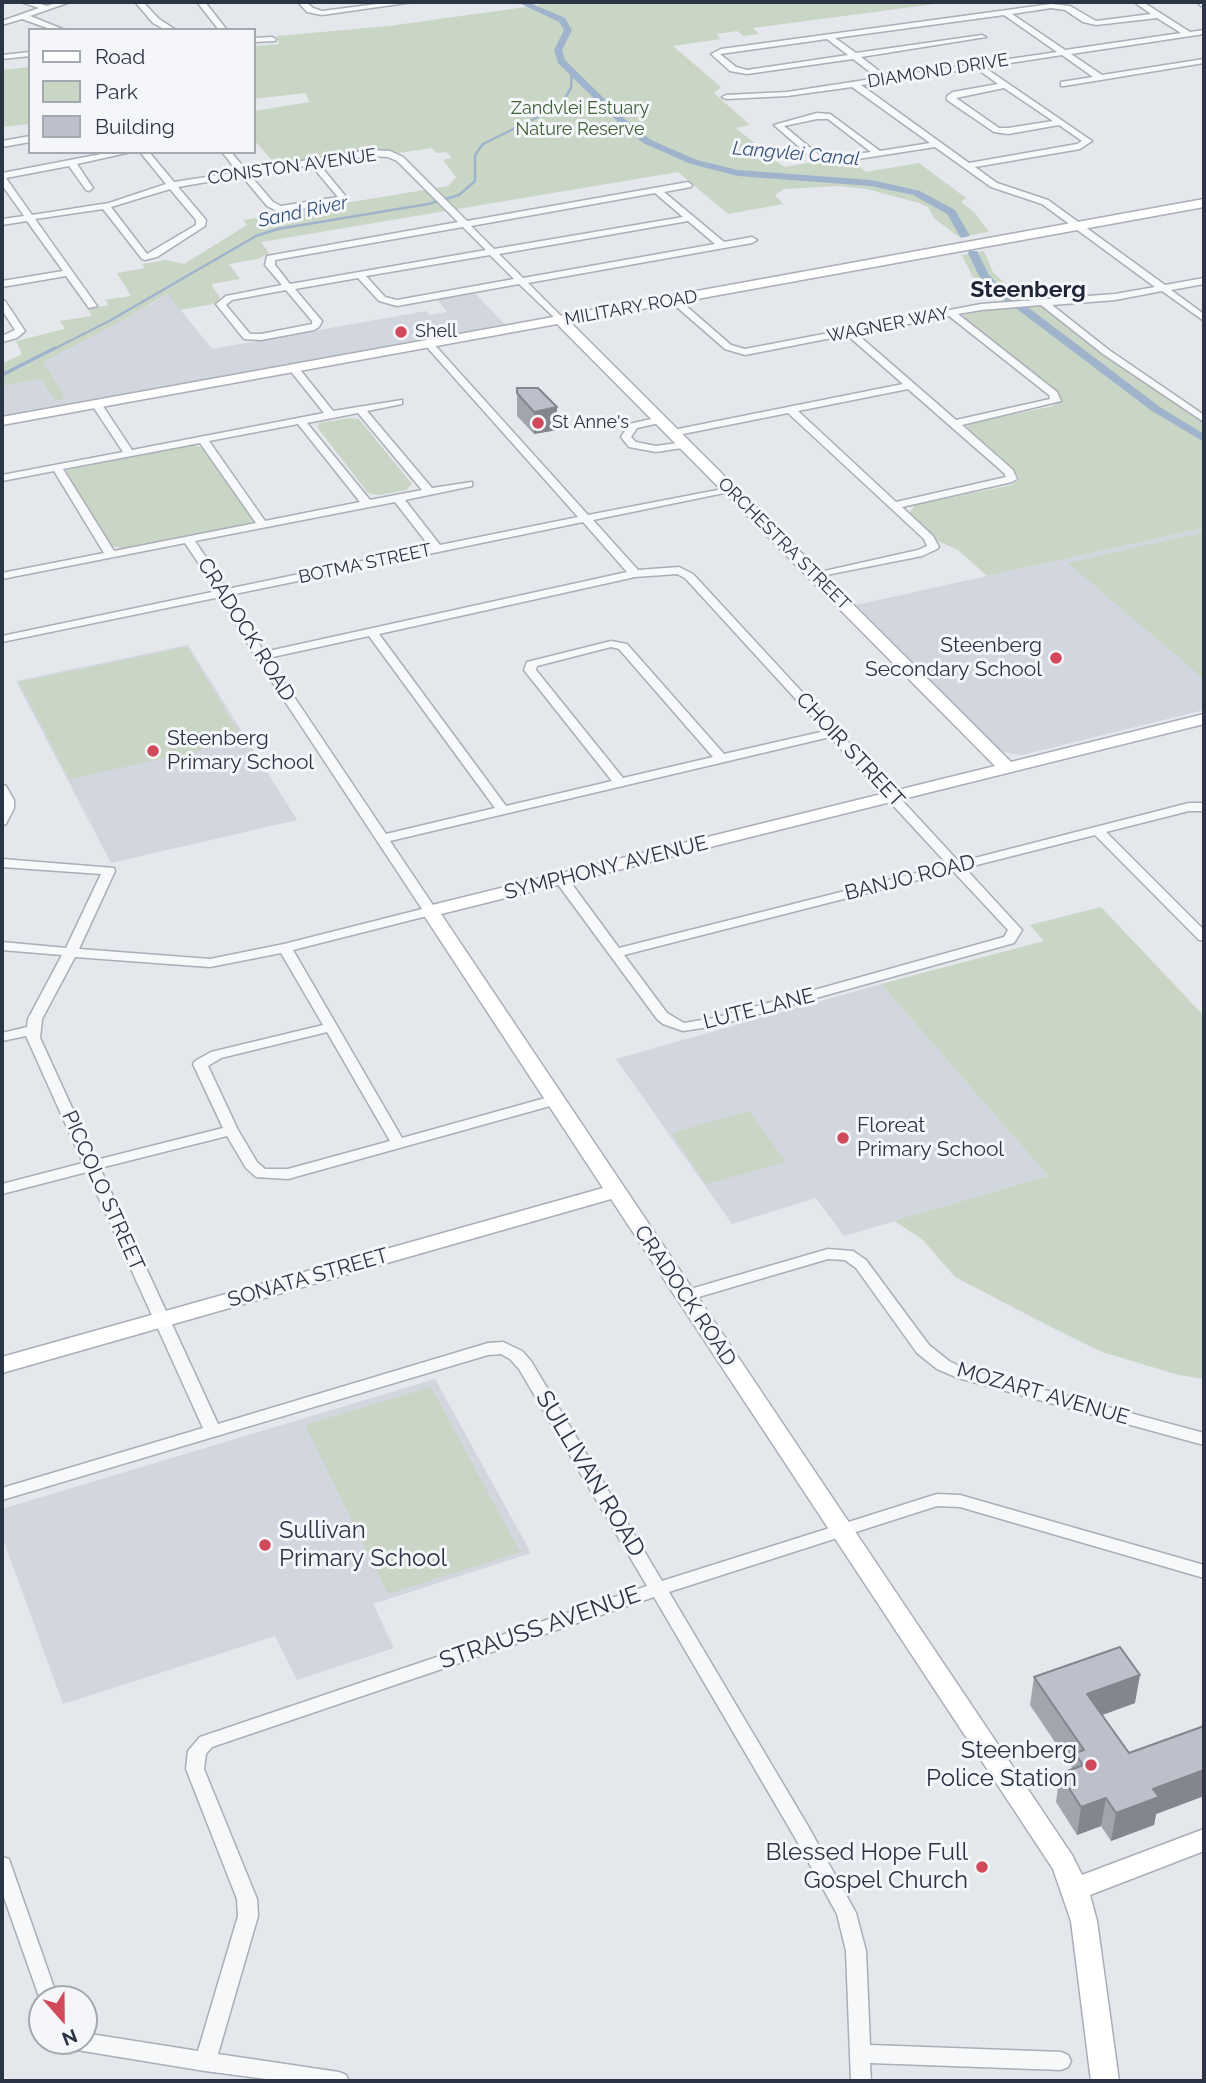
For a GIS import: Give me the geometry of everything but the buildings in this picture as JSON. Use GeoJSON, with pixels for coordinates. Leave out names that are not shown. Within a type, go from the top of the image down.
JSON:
{"type":"FeatureCollection","features":[{"type":"Feature","properties":{"kind":"street"},"geometry":{"type":"LineString","coordinates":[[25,2],[46,8]]}},
{"type":"Feature","properties":{"kind":"street"},"geometry":{"type":"LineString","coordinates":[[2,23],[66,2]]}},
{"type":"Feature","properties":{"kind":"street"},"geometry":{"type":"LineString","coordinates":[[141,2],[156,21],[168,28]]}},
{"type":"Feature","properties":{"kind":"street"},"geometry":{"type":"LineString","coordinates":[[201,2],[221,28]]}},
{"type":"Feature","properties":{"kind":"street"},"geometry":{"type":"LineString","coordinates":[[302,2],[310,10],[320,13],[409,2]]}},
{"type":"Feature","properties":{"kind":"street"},"geometry":{"type":"LineString","coordinates":[[1138,2],[1188,34]]}},
{"type":"Feature","properties":{"kind":"street"},"geometry":{"type":"LineString","coordinates":[[960,19],[982,37],[744,72],[733,69],[715,54],[828,36],[1060,6],[1096,23],[1159,15]]}},
{"type":"Feature","properties":{"kind":"street"},"geometry":{"type":"LineString","coordinates":[[1005,12],[1100,78]]}},
{"type":"Feature","properties":{"kind":"street"},"geometry":{"type":"LineString","coordinates":[[24,16],[56,28]]}},
{"type":"Feature","properties":{"kind":"street","name":"DIAMOND DRIVE"},"geometry":{"type":"LineString","coordinates":[[853,84],[1061,51],[1204,32]]}},
{"type":"Feature","properties":{"kind":"street"},"geometry":{"type":"LineString","coordinates":[[828,36],[885,79]]}},
{"type":"Feature","properties":{"kind":"street"},"geometry":{"type":"LineString","coordinates":[[256,40],[272,40]]}},
{"type":"Feature","properties":{"kind":"street"},"geometry":{"type":"LineString","coordinates":[[2,57],[28,54]]}},
{"type":"Feature","properties":{"kind":"street"},"geometry":{"type":"LineString","coordinates":[[1064,84],[1204,61]]}},
{"type":"Feature","properties":{"kind":"street"},"geometry":{"type":"LineString","coordinates":[[966,166],[1087,143],[1086,139],[976,65]]}},
{"type":"Feature","properties":{"kind":"street"},"geometry":{"type":"LineString","coordinates":[[726,97],[781,95],[853,84]]}},
{"type":"Feature","properties":{"kind":"street","name":"DIAMOND DRIVE"},"geometry":{"type":"LineString","coordinates":[[853,84],[999,188],[1039,199],[1204,318]]}},
{"type":"Feature","properties":{"kind":"street"},"geometry":{"type":"LineString","coordinates":[[1006,85],[956,94],[950,98],[997,130],[1008,131],[1061,122]]}},
{"type":"Feature","properties":{"kind":"street"},"geometry":{"type":"LineString","coordinates":[[879,154],[830,117],[778,125],[823,161],[879,154],[936,144]]}},
{"type":"Feature","properties":{"kind":"street"},"geometry":{"type":"LineString","coordinates":[[2,144],[28,139]]}},
{"type":"Feature","properties":{"kind":"street","name":"CONISTON AVENUE"},"geometry":{"type":"LineString","coordinates":[[2,222],[105,206],[173,185],[370,153],[390,154],[398,157],[560,320]]}},
{"type":"Feature","properties":{"kind":"street"},"geometry":{"type":"LineString","coordinates":[[92,306],[2,177],[117,154]]}},
{"type":"Feature","properties":{"kind":"street"},"geometry":{"type":"LineString","coordinates":[[105,206],[142,256],[149,257],[202,224],[146,154]]}},
{"type":"Feature","properties":{"kind":"street"},"geometry":{"type":"LineString","coordinates":[[228,154],[277,209],[334,202],[343,198],[314,163]]}},
{"type":"Feature","properties":{"kind":"street"},"geometry":{"type":"LineString","coordinates":[[72,163],[89,188]]}},
{"type":"Feature","properties":{"kind":"street"},"geometry":{"type":"LineString","coordinates":[[688,185],[270,258],[268,262],[288,287],[317,321],[314,327],[247,337],[220,304],[224,299],[288,287],[690,218]]}},
{"type":"Feature","properties":{"kind":"street"},"geometry":{"type":"LineString","coordinates":[[658,191],[722,245]]}},
{"type":"Feature","properties":{"kind":"street","name":"MILITARY ROAD"},"geometry":{"type":"LineString","coordinates":[[2,422],[1204,202]]}},
{"type":"Feature","properties":{"kind":"street"},"geometry":{"type":"LineString","coordinates":[[1185,206],[1204,219]]}},
{"type":"Feature","properties":{"kind":"street"},"geometry":{"type":"LineString","coordinates":[[156,242],[179,239]]}},
{"type":"Feature","properties":{"kind":"street"},"geometry":{"type":"LineString","coordinates":[[360,275],[385,301],[397,303],[752,240]]}},
{"type":"Feature","properties":{"kind":"street"},"geometry":{"type":"LineString","coordinates":[[134,245],[145,244]]}},
{"type":"Feature","properties":{"kind":"street"},"geometry":{"type":"LineString","coordinates":[[2,284],[68,273]]}},
{"type":"Feature","properties":{"kind":"street","name":"WAGNER WAY"},"geometry":{"type":"LineString","coordinates":[[674,300],[728,347],[738,351],[753,351],[951,313],[1011,304],[1115,297],[1204,281]]}},
{"type":"Feature","properties":{"kind":"street"},"geometry":{"type":"LineString","coordinates":[[1042,302],[1106,352],[1204,419]]}},
{"type":"Feature","properties":{"kind":"street"},"geometry":{"type":"LineString","coordinates":[[2,303],[20,331],[14,336],[2,339]]}},
{"type":"Feature","properties":{"kind":"street"},"geometry":{"type":"LineString","coordinates":[[951,313],[1053,394],[1056,401],[954,424]]}},
{"type":"Feature","properties":{"kind":"street","name":"ORCHESTRA STREET"},"geometry":{"type":"LineString","coordinates":[[560,320],[1007,768]]}},
{"type":"Feature","properties":{"kind":"street"},"geometry":{"type":"LineString","coordinates":[[850,333],[1009,472],[1012,479],[895,505]]}},
{"type":"Feature","properties":{"kind":"street"},"geometry":{"type":"LineString","coordinates":[[429,344],[635,574]]}},
{"type":"Feature","properties":{"kind":"street"},"geometry":{"type":"LineString","coordinates":[[294,369],[331,416]]}},
{"type":"Feature","properties":{"kind":"street"},"geometry":{"type":"LineString","coordinates":[[673,433],[910,386]]}},
{"type":"Feature","properties":{"kind":"street"},"geometry":{"type":"LineString","coordinates":[[2,478],[398,402]]}},
{"type":"Feature","properties":{"kind":"street"},"geometry":{"type":"LineString","coordinates":[[97,405],[130,454]]}},
{"type":"Feature","properties":{"kind":"street"},"geometry":{"type":"LineString","coordinates":[[362,410],[429,491]]}},
{"type":"Feature","properties":{"kind":"street"},"geometry":{"type":"LineString","coordinates":[[791,410],[895,505],[929,538],[933,547],[922,553],[815,576]]}},
{"type":"Feature","properties":{"kind":"street"},"geometry":{"type":"LineString","coordinates":[[660,420],[633,426],[626,438],[633,445],[656,449],[685,445]]}},
{"type":"Feature","properties":{"kind":"street"},"geometry":{"type":"LineString","coordinates":[[301,422],[367,503]]}},
{"type":"Feature","properties":{"kind":"street"},"geometry":{"type":"LineString","coordinates":[[203,440],[262,524]]}},
{"type":"Feature","properties":{"kind":"street"},"geometry":{"type":"LineString","coordinates":[[57,468],[111,555]]}},
{"type":"Feature","properties":{"kind":"street"},"geometry":{"type":"LineString","coordinates":[[2,576],[468,484]]}},
{"type":"Feature","properties":{"kind":"street","name":"BOTMA STREET"},"geometry":{"type":"LineString","coordinates":[[2,639],[729,489]]}},
{"type":"Feature","properties":{"kind":"street"},"geometry":{"type":"LineString","coordinates":[[398,498],[437,549]]}},
{"type":"Feature","properties":{"kind":"street","name":"CRADOCK ROAD"},"geometry":{"type":"LineString","coordinates":[[188,539],[261,656],[615,1191],[1031,1811],[1063,1863],[1075,1889],[1084,1921],[1105,2081]]}},
{"type":"Feature","properties":{"kind":"street","name":"CHOIR STREET"},"geometry":{"type":"LineString","coordinates":[[635,574],[672,569],[684,572],[1015,930]]}},
{"type":"Feature","properties":{"kind":"street"},"geometry":{"type":"LineString","coordinates":[[261,656],[635,574]]}},
{"type":"Feature","properties":{"kind":"street"},"geometry":{"type":"LineString","coordinates":[[372,632],[503,810]]}},
{"type":"Feature","properties":{"kind":"street"},"geometry":{"type":"LineString","coordinates":[[620,783],[530,670],[531,664],[611,644],[623,646],[722,759]]}},
{"type":"Feature","properties":{"kind":"street","name":"SYMPHONY AVENUE"},"geometry":{"type":"LineString","coordinates":[[2,946],[210,963],[285,948],[1204,719]]}},
{"type":"Feature","properties":{"kind":"street"},"geometry":{"type":"LineString","coordinates":[[382,839],[834,732]]}},
{"type":"Feature","properties":{"kind":"street"},"geometry":{"type":"LineString","coordinates":[[2,789],[8,800],[8,808],[2,821]]}},
{"type":"Feature","properties":{"kind":"street","name":"BANJO ROAD"},"geometry":{"type":"LineString","coordinates":[[616,953],[1189,807],[1204,807]]}},
{"type":"Feature","properties":{"kind":"street"},"geometry":{"type":"LineString","coordinates":[[1098,831],[1204,937]]}},
{"type":"Feature","properties":{"kind":"street"},"geometry":{"type":"LineString","coordinates":[[2,863],[109,872],[35,1019],[32,1030],[2,1037]]}},
{"type":"Feature","properties":{"kind":"street","name":"LUTE LANE"},"geometry":{"type":"LineString","coordinates":[[561,879],[662,1016],[683,1027],[715,1022],[1009,940],[1015,930]]}},
{"type":"Feature","properties":{"kind":"street"},"geometry":{"type":"LineString","coordinates":[[285,948],[398,1143]]}},
{"type":"Feature","properties":{"kind":"street"},"geometry":{"type":"LineString","coordinates":[[331,1027],[222,1053],[203,1061],[202,1071],[231,1130],[251,1165],[261,1174],[288,1174],[555,1100]]}},
{"type":"Feature","properties":{"kind":"street","name":"PICCOLO STREET"},"geometry":{"type":"LineString","coordinates":[[32,1030],[43,1060],[213,1431]]}},
{"type":"Feature","properties":{"kind":"street"},"geometry":{"type":"LineString","coordinates":[[2,1189],[231,1130]]}},
{"type":"Feature","properties":{"kind":"street","name":"SONATA STREET"},"geometry":{"type":"LineString","coordinates":[[2,1365],[615,1191]]}},
{"type":"Feature","properties":{"kind":"street","name":"MOZART AVENUE"},"geometry":{"type":"LineString","coordinates":[[685,1296],[828,1254],[848,1255],[861,1264],[923,1349],[943,1365],[958,1372],[1204,1439]]}},
{"type":"Feature","properties":{"kind":"street","name":"SULLIVAN ROAD"},"geometry":{"type":"LineString","coordinates":[[2,1494],[488,1349],[508,1350],[525,1365],[807,1841],[846,1913],[856,1951],[862,2081]]}},
{"type":"Feature","properties":{"kind":"street","name":"STRAUSS AVENUE"},"geometry":{"type":"LineString","coordinates":[[205,2062],[248,1916],[247,1899],[195,1769],[195,1757],[201,1746],[658,1589],[937,1500],[960,1501],[1204,1571]]}},
{"type":"Feature","properties":{"kind":"street"},"geometry":{"type":"LineString","coordinates":[[1075,1889],[1204,1840]]}},
{"type":"Feature","properties":{"kind":"street"},"geometry":{"type":"LineString","coordinates":[[2,1865],[43,1985]]}},
{"type":"Feature","properties":{"kind":"street"},"geometry":{"type":"LineString","coordinates":[[98,2044],[340,2081]]}},
{"type":"Feature","properties":{"kind":"street"},"geometry":{"type":"LineString","coordinates":[[860,2054],[1061,2061]]}},
{"type":"Feature","properties":{"kind":"shaded area"},"geometry":{"type":"Polygon","coordinates":[[[473,291],[509,329],[2,421],[2,386],[41,379],[55,401],[66,399],[42,362],[168,294],[212,349],[426,311],[430,315],[447,312],[436,298],[473,291]]]}},
{"type":"Feature","properties":{"kind":"shaded area","name":"Steenberg Secondary School"},"geometry":{"type":"Polygon","coordinates":[[[1204,528],[1204,710],[1022,755],[1002,752],[856,605],[1204,528]]]}},
{"type":"Feature","properties":{"kind":"shaded area","name":"Steenberg Primary School"},"geometry":{"type":"Polygon","coordinates":[[[188,645],[297,820],[111,863],[16,681],[188,645]]]}},
{"type":"Feature","properties":{"kind":"shaded area","name":"Floreat Primary School"},"geometry":{"type":"Polygon","coordinates":[[[881,984],[1048,1176],[844,1236],[816,1198],[732,1224],[616,1059],[881,984]]]}},
{"type":"Feature","properties":{"kind":"shaded area","name":"Sullivan Primary School"},"geometry":{"type":"Polygon","coordinates":[[[435,1379],[531,1553],[373,1604],[394,1648],[297,1680],[275,1636],[63,1704],[2,1536],[2,1509],[435,1379]]]}},
{"type":"Feature","properties":{"kind":"green space","name":"Zandvlei Estuary Nature Reserve"},"geometry":{"type":"Polygon","coordinates":[[[534,2],[950,2],[753,28],[759,34],[744,36],[737,31],[717,34],[721,39],[673,46],[721,87],[714,93],[750,125],[736,128],[784,167],[815,162],[826,165],[852,161],[866,172],[919,163],[966,198],[961,202],[974,212],[989,232],[959,237],[935,219],[928,207],[919,203],[867,189],[838,186],[784,189],[775,195],[783,204],[728,214],[678,172],[261,242],[269,253],[258,259],[229,264],[240,279],[211,284],[220,298],[213,304],[180,310],[167,294],[43,362],[66,399],[55,401],[41,379],[2,386],[2,364],[22,354],[16,341],[65,329],[60,321],[91,316],[88,309],[109,305],[105,300],[131,296],[117,273],[145,268],[142,264],[166,260],[184,264],[247,225],[243,220],[448,186],[456,177],[443,160],[452,158],[446,152],[437,153],[431,148],[398,153],[376,151],[277,166],[256,142],[256,111],[310,102],[305,93],[256,99],[256,46],[279,44],[277,36],[389,26],[540,5],[534,2]]]}},
{"type":"Feature","properties":{"kind":"green space"},"geometry":{"type":"Polygon","coordinates":[[[28,67],[28,124],[2,127],[2,70],[28,67]]]}},
{"type":"Feature","properties":{"kind":"green space"},"geometry":{"type":"Polygon","coordinates":[[[984,251],[993,272],[1021,299],[1002,301],[972,276],[962,255],[984,251]]]}},
{"type":"Feature","properties":{"kind":"green space"},"geometry":{"type":"Polygon","coordinates":[[[1042,306],[1109,357],[1204,421],[1204,528],[987,576],[958,550],[938,541],[909,514],[915,505],[1012,485],[1019,480],[1017,474],[967,431],[967,427],[972,423],[1053,406],[1060,401],[1060,396],[962,316],[988,308],[1042,306]]]}},
{"type":"Feature","properties":{"kind":"green space"},"geometry":{"type":"Polygon","coordinates":[[[359,419],[412,484],[406,490],[379,495],[368,493],[317,427],[319,423],[359,419]]]}},
{"type":"Feature","properties":{"kind":"green space"},"geometry":{"type":"Polygon","coordinates":[[[192,445],[204,448],[253,518],[253,522],[126,549],[111,546],[66,474],[67,470],[192,445]]]}},
{"type":"Feature","properties":{"kind":"green space"},"geometry":{"type":"Polygon","coordinates":[[[1204,532],[1204,679],[1068,563],[1204,532]]]}},
{"type":"Feature","properties":{"kind":"green space"},"geometry":{"type":"Polygon","coordinates":[[[187,647],[244,741],[69,779],[19,682],[187,647]]]}},
{"type":"Feature","properties":{"kind":"green space"},"geometry":{"type":"Polygon","coordinates":[[[1101,907],[1204,1016],[1204,1379],[1179,1375],[1102,1352],[1051,1327],[955,1277],[922,1239],[894,1221],[1048,1176],[881,984],[1044,941],[1030,925],[1101,907]]]}},
{"type":"Feature","properties":{"kind":"green space"},"geometry":{"type":"Polygon","coordinates":[[[749,1111],[786,1162],[706,1184],[672,1133],[749,1111]]]}},
{"type":"Feature","properties":{"kind":"green space"},"geometry":{"type":"Polygon","coordinates":[[[431,1387],[520,1552],[388,1594],[305,1425],[431,1387]]]}},
{"type":"Feature","properties":{"kind":"waterway","name":"Langvlei Canal"},"geometry":{"type":"LineString","coordinates":[[521,2],[562,20],[568,30],[558,50],[561,61],[630,129],[648,142],[694,162],[738,173],[871,183],[916,193],[951,212],[965,236]]}},
{"type":"Feature","properties":{"kind":"waterway","name":"Sand River"},"geometry":{"type":"LineString","coordinates":[[52,350],[111,320],[256,236],[278,229],[428,204],[459,195],[475,181],[475,155],[483,144],[560,106],[571,88],[572,72]]}},
{"type":"Feature","properties":{"kind":"waterway","name":"Langvlei Canal"},"geometry":{"type":"LineString","coordinates":[[973,253],[984,276],[997,289],[1156,409],[1204,439]]}},
{"type":"Feature","properties":{"kind":"waterway","name":"Sand River"},"geometry":{"type":"LineString","coordinates":[[2,375],[55,348]]}},
{"type":"Feature","properties":{"kind":"place","name":"Shell"},"geometry":{"type":"Point","coordinates":[401,332]}},
{"type":"Feature","properties":{"kind":"place","name":"St Anne's"},"geometry":{"type":"Point","coordinates":[538,423]}},
{"type":"Feature","properties":{"kind":"place","name":"Steenberg Secondary School"},"geometry":{"type":"Point","coordinates":[1056,658]}},
{"type":"Feature","properties":{"kind":"place","name":"Steenberg Primary School"},"geometry":{"type":"Point","coordinates":[153,751]}},
{"type":"Feature","properties":{"kind":"place","name":"Floreat Primary School"},"geometry":{"type":"Point","coordinates":[843,1138]}},
{"type":"Feature","properties":{"kind":"place","name":"Sullivan Primary School"},"geometry":{"type":"Point","coordinates":[265,1545]}},
{"type":"Feature","properties":{"kind":"place","name":"Steenberg Police Station"},"geometry":{"type":"Point","coordinates":[1091,1765]}},
{"type":"Feature","properties":{"kind":"place","name":"Blessed Hope Full Gospel Church"},"geometry":{"type":"Point","coordinates":[982,1867]}},
{"type":"Feature","properties":{"kind":"district","name":"Steenberg"},"geometry":{"type":"Point","coordinates":[1028,290]}}]}
